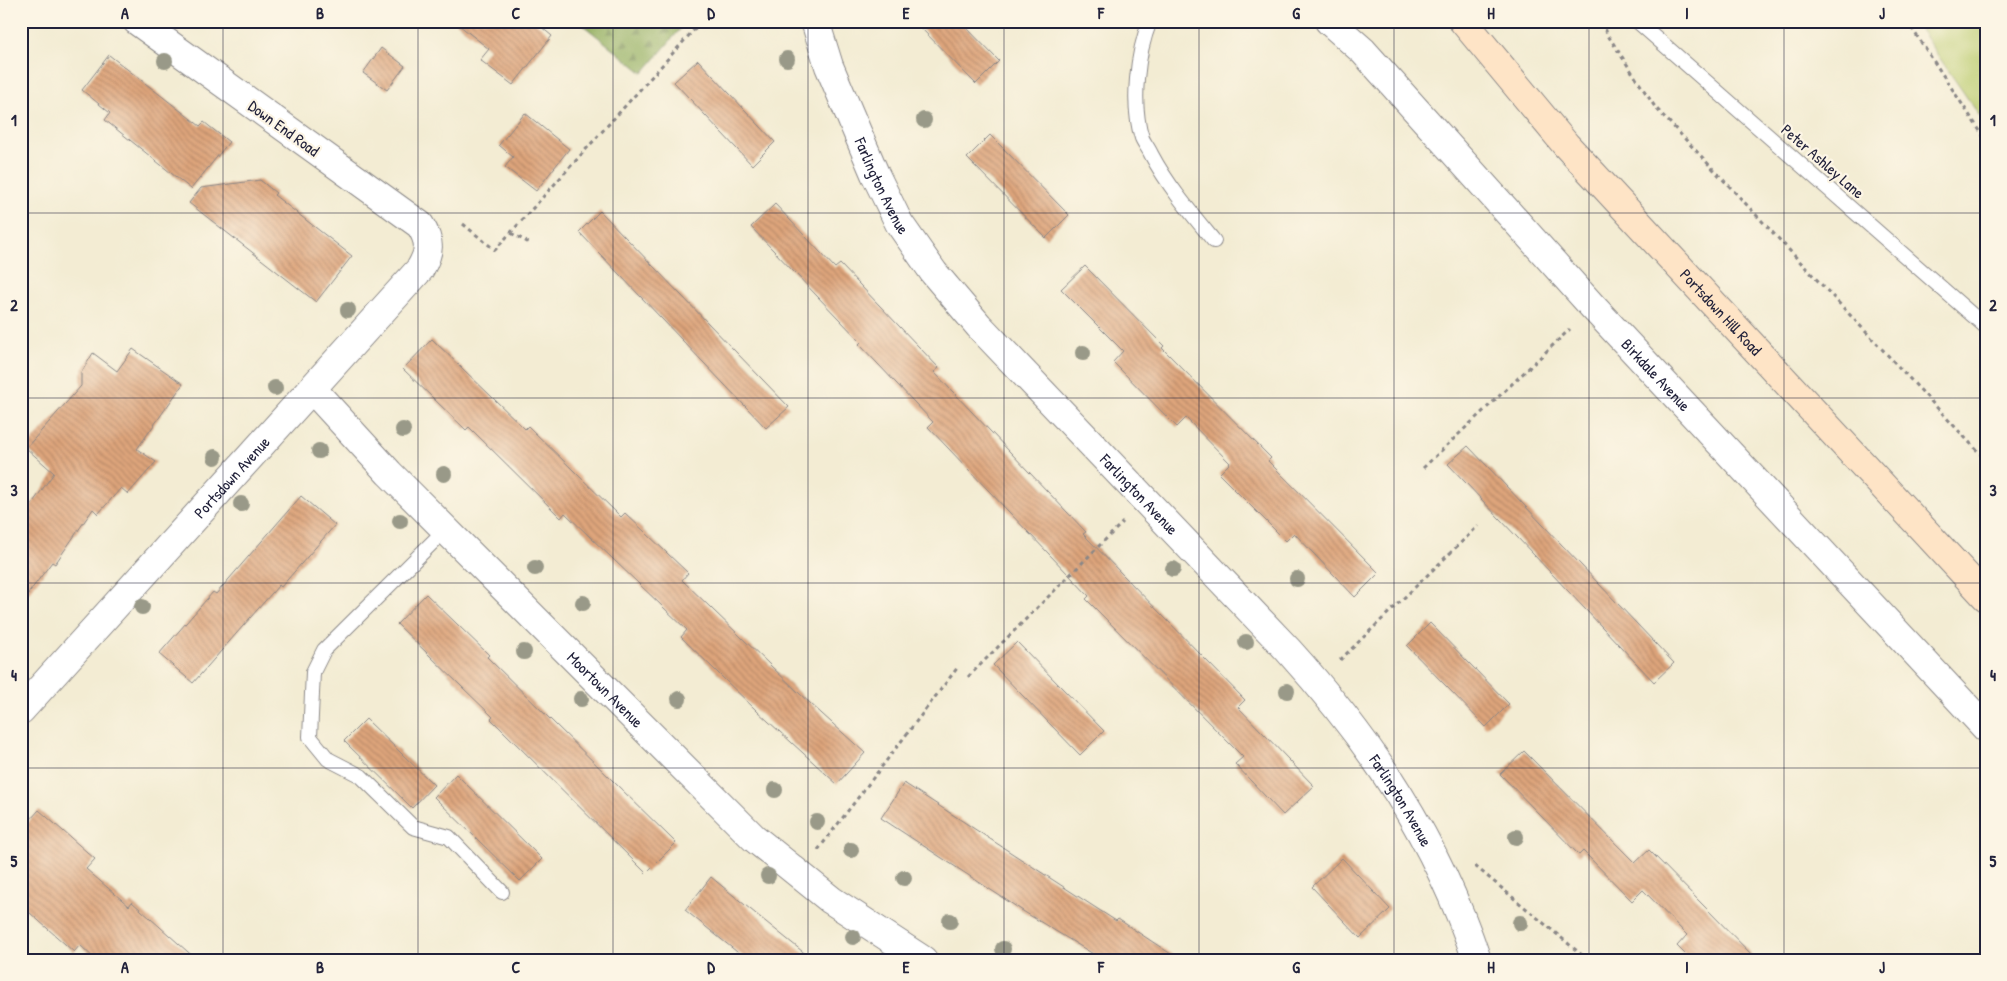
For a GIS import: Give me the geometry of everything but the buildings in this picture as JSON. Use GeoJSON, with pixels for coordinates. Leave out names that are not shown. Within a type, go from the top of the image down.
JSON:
{"type":"FeatureCollection","features":[{"type":"Feature","properties":{"kind":"main road","name":"Portsdown Hill Road"},"geometry":{"type":"LineString","coordinates":[[1463,21],[1566,145],[1986,597]]}},
{"type":"Feature","properties":{"kind":"street","name":"Down End Road"},"geometry":{"type":"LineString","coordinates":[[136,21],[420,225],[428,238]]}},
{"type":"Feature","properties":{"kind":"street","name":"Farlington Avenue"},"geometry":{"type":"LineString","coordinates":[[815,21],[829,66],[875,174],[899,223],[934,273],[979,326],[1317,682],[1358,733],[1398,791],[1431,849],[1462,914],[1477,960]]}},
{"type":"Feature","properties":{"kind":"street","name":"Birkdale Avenue"},"geometry":{"type":"LineString","coordinates":[[1329,21],[1363,50],[1593,307],[1986,728]]}},
{"type":"Feature","properties":{"kind":"street","name":"Portsdown Avenue"},"geometry":{"type":"LineString","coordinates":[[21,710],[420,269],[427,257],[428,238]]}},
{"type":"Feature","properties":{"kind":"street","name":"Moortown Avenue"},"geometry":{"type":"LineString","coordinates":[[312,389],[382,466],[445,530],[754,838],[831,900],[923,960]]}},
{"type":"Feature","properties":{"kind":"lane"},"geometry":{"type":"LineString","coordinates":[[1150,21],[1141,54],[1138,77],[1137,97],[1142,138],[1159,170],[1214,241]]}},
{"type":"Feature","properties":{"kind":"lane","name":"Peter Ashley Lane"},"geometry":{"type":"LineString","coordinates":[[1637,21],[1986,327]]}},
{"type":"Feature","properties":{"kind":"lane"},"geometry":{"type":"LineString","coordinates":[[445,530],[324,650],[312,672],[310,737],[328,759],[361,776],[413,827],[449,837],[502,892]]}},
{"type":"Feature","properties":{"kind":"path"},"geometry":{"type":"LineString","coordinates":[[463,224],[495,250],[702,21]]}},
{"type":"Feature","properties":{"kind":"path"},"geometry":{"type":"LineString","coordinates":[[1603,21],[1607,34],[1655,107],[1986,460]]}},
{"type":"Feature","properties":{"kind":"path"},"geometry":{"type":"LineString","coordinates":[[1907,21],[1986,140]]}},
{"type":"Feature","properties":{"kind":"path"},"geometry":{"type":"LineString","coordinates":[[511,233],[529,243]]}},
{"type":"Feature","properties":{"kind":"path"},"geometry":{"type":"LineString","coordinates":[[1423,468],[1593,307]]}},
{"type":"Feature","properties":{"kind":"path"},"geometry":{"type":"LineString","coordinates":[[968,677],[1144,501]]}},
{"type":"Feature","properties":{"kind":"path"},"geometry":{"type":"LineString","coordinates":[[1317,682],[1478,526]]}},
{"type":"Feature","properties":{"kind":"path"},"geometry":{"type":"LineString","coordinates":[[799,874],[958,667]]}},
{"type":"Feature","properties":{"kind":"path"},"geometry":{"type":"LineString","coordinates":[[1431,849],[1466,858],[1588,960]]}},
{"type":"Feature","properties":{"kind":"green space"},"geometry":{"type":"Polygon","coordinates":[[[578,21],[687,21],[643,73],[578,21]]]}},
{"type":"Feature","properties":{"kind":"green space"},"geometry":{"type":"Polygon","coordinates":[[[1914,21],[1986,21],[1986,125],[1914,21]]]}}]}
